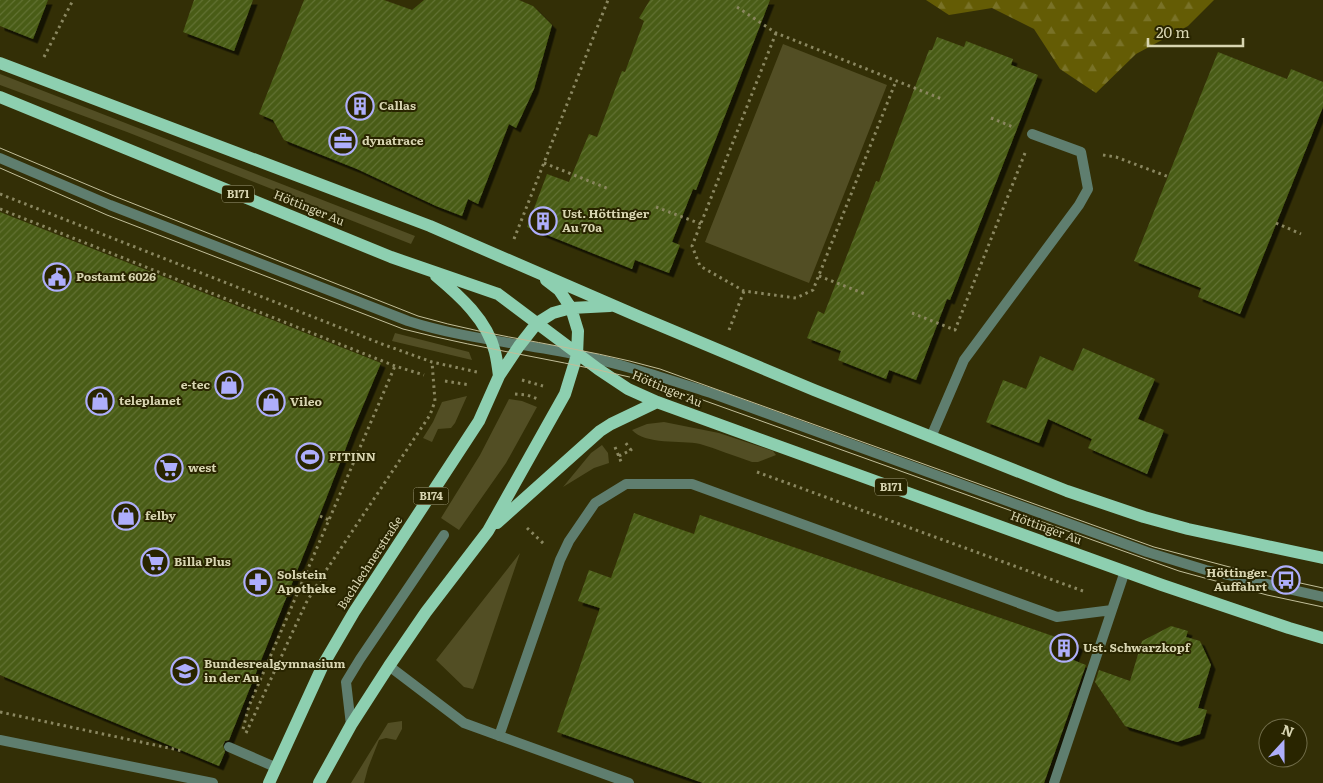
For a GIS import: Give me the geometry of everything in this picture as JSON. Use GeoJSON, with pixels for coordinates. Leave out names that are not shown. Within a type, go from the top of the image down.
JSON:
{"type":"FeatureCollection","features":[{"type":"Feature","properties":{"kind":"main road"},"geometry":{"type":"LineString","coordinates":[[0,63],[348,193],[931,437],[1068,491],[1144,517],[1249,543],[1323,558]]}},
{"type":"Feature","properties":{"kind":"main road","name":"Höttinger Au"},"geometry":{"type":"LineString","coordinates":[[0,96],[382,253],[498,294],[577,355],[628,389],[657,402],[1125,571],[1323,638]]}},
{"type":"Feature","properties":{"kind":"main road"},"geometry":{"type":"LineString","coordinates":[[320,783],[351,725],[389,666],[426,612],[488,531],[567,388],[577,355],[578,330],[571,308],[559,290],[532,269]]}},
{"type":"Feature","properties":{"kind":"main road"},"geometry":{"type":"LineString","coordinates":[[430,271],[460,297],[476,315],[495,351],[499,376]]}},
{"type":"Feature","properties":{"kind":"main road","name":"Bachlechnerstraße"},"geometry":{"type":"LineString","coordinates":[[269,783],[323,666],[354,612],[479,421],[499,376],[518,346],[537,323],[553,313],[571,308],[615,306]]}},
{"type":"Feature","properties":{"kind":"main road"},"geometry":{"type":"LineString","coordinates":[[488,531],[600,431],[657,402]]}},
{"type":"Feature","properties":{"kind":"lane"},"geometry":{"type":"LineString","coordinates":[[931,437],[964,360],[1079,205],[1088,189],[1081,152],[1032,134]]}},
{"type":"Feature","properties":{"kind":"lane"},"geometry":{"type":"LineString","coordinates":[[0,158],[110,205],[423,326],[491,341],[577,355],[647,372],[710,393],[1139,549],[1206,570],[1323,597]]}},
{"type":"Feature","properties":{"kind":"lane"},"geometry":{"type":"LineString","coordinates":[[499,736],[560,560],[569,540],[595,503],[626,484],[692,484],[1057,617],[1113,606]]}},
{"type":"Feature","properties":{"kind":"lane"},"geometry":{"type":"LineString","coordinates":[[351,725],[346,682],[444,535]]}},
{"type":"Feature","properties":{"kind":"lane"},"geometry":{"type":"LineString","coordinates":[[1054,783],[1125,571]]}},
{"type":"Feature","properties":{"kind":"lane"},"geometry":{"type":"LineString","coordinates":[[389,666],[464,723],[629,783]]}},
{"type":"Feature","properties":{"kind":"lane"},"geometry":{"type":"LineString","coordinates":[[0,740],[213,783]]}},
{"type":"Feature","properties":{"kind":"lane"},"geometry":{"type":"LineString","coordinates":[[233,749],[275,767]]}},
{"type":"Feature","properties":{"kind":"path"},"geometry":{"type":"LineString","coordinates":[[34,76],[74,0]]}},
{"type":"Feature","properties":{"kind":"path"},"geometry":{"type":"LineString","coordinates":[[507,258],[608,0]]}},
{"type":"Feature","properties":{"kind":"path"},"geometry":{"type":"LineString","coordinates":[[737,7],[776,32],[942,99]]}},
{"type":"Feature","properties":{"kind":"path"},"geometry":{"type":"LineString","coordinates":[[776,32],[692,246],[700,266],[744,291],[796,298],[813,290],[896,81]]}},
{"type":"Feature","properties":{"kind":"path"},"geometry":{"type":"LineString","coordinates":[[912,313],[956,330],[1032,134]]}},
{"type":"Feature","properties":{"kind":"path"},"geometry":{"type":"LineString","coordinates":[[1081,152],[1116,157],[1169,177]]}},
{"type":"Feature","properties":{"kind":"path"},"geometry":{"type":"LineString","coordinates":[[544,163],[609,189]]}},
{"type":"Feature","properties":{"kind":"path"},"geometry":{"type":"LineString","coordinates":[[0,194],[373,341],[432,362],[472,371]]}},
{"type":"Feature","properties":{"kind":"path"},"geometry":{"type":"LineString","coordinates":[[656,207],[701,224]]}},
{"type":"Feature","properties":{"kind":"path"},"geometry":{"type":"LineString","coordinates":[[0,208],[110,254],[395,366],[424,375]]}},
{"type":"Feature","properties":{"kind":"path"},"geometry":{"type":"LineString","coordinates":[[1276,223],[1301,234]]}},
{"type":"Feature","properties":{"kind":"path"},"geometry":{"type":"LineString","coordinates":[[819,276],[865,294]]}},
{"type":"Feature","properties":{"kind":"path"},"geometry":{"type":"LineString","coordinates":[[721,350],[744,291]]}},
{"type":"Feature","properties":{"kind":"path"},"geometry":{"type":"LineString","coordinates":[[233,749],[306,602],[430,415],[434,401],[432,362]]}},
{"type":"Feature","properties":{"kind":"path"},"geometry":{"type":"LineString","coordinates":[[233,749],[249,706],[395,366]]}},
{"type":"Feature","properties":{"kind":"path"},"geometry":{"type":"LineString","coordinates":[[520,380],[546,387]]}},
{"type":"Feature","properties":{"kind":"path"},"geometry":{"type":"LineString","coordinates":[[445,381],[470,385]]}},
{"type":"Feature","properties":{"kind":"path"},"geometry":{"type":"LineString","coordinates":[[513,393],[541,400]]}},
{"type":"Feature","properties":{"kind":"path"},"geometry":{"type":"LineString","coordinates":[[619,456],[631,450]]}},
{"type":"Feature","properties":{"kind":"path"},"geometry":{"type":"LineString","coordinates":[[756,472],[1113,606]]}},
{"type":"Feature","properties":{"kind":"path"},"geometry":{"type":"LineString","coordinates":[[510,512],[560,560]]}},
{"type":"Feature","properties":{"kind":"path"},"geometry":{"type":"LineString","coordinates":[[320,516],[329,520]]}},
{"type":"Feature","properties":{"kind":"path"},"geometry":{"type":"LineString","coordinates":[[0,712],[184,751]]}},
{"type":"Feature","properties":{"kind":"shaded area"},"geometry":{"type":"Polygon","coordinates":[[[783,44],[887,85],[809,283],[705,242],[783,44]]]}},
{"type":"Feature","properties":{"kind":"shaded area"},"geometry":{"type":"Polygon","coordinates":[[[0,74],[415,236],[411,244],[127,132],[0,85],[0,74]]]}},
{"type":"Feature","properties":{"kind":"shaded area"},"geometry":{"type":"Polygon","coordinates":[[[395,333],[469,352],[472,360],[392,341],[395,333]]]}},
{"type":"Feature","properties":{"kind":"shaded area"},"geometry":{"type":"Polygon","coordinates":[[[467,396],[451,428],[438,429],[432,442],[423,438],[442,402],[467,396]]]}},
{"type":"Feature","properties":{"kind":"shaded area"},"geometry":{"type":"Polygon","coordinates":[[[509,399],[522,401],[537,407],[506,463],[459,530],[441,518],[480,455],[509,399]]]}},
{"type":"Feature","properties":{"kind":"shaded area"},"geometry":{"type":"Polygon","coordinates":[[[664,422],[719,433],[773,451],[776,455],[758,462],[752,462],[700,444],[645,438],[632,430],[647,424],[664,422]]]}},
{"type":"Feature","properties":{"kind":"shaded area"},"geometry":{"type":"Polygon","coordinates":[[[602,445],[608,453],[609,463],[594,468],[563,487],[591,453],[602,445]]]}},
{"type":"Feature","properties":{"kind":"shaded area"},"geometry":{"type":"Polygon","coordinates":[[[520,553],[476,682],[473,689],[464,687],[436,660],[520,553]]]}},
{"type":"Feature","properties":{"kind":"shaded area"},"geometry":{"type":"Polygon","coordinates":[[[402,721],[402,729],[396,740],[386,738],[379,740],[364,783],[351,783],[388,723],[402,721]]]}},
{"type":"Feature","properties":{"kind":"green space"},"geometry":{"type":"Polygon","coordinates":[[[926,0],[1214,0],[1188,26],[1136,54],[1096,93],[1060,69],[1034,29],[992,8],[949,15],[926,0]]]}},
{"type":"Feature","properties":{"kind":"building"},"geometry":{"type":"Polygon","coordinates":[[[0,0],[48,0],[33,39],[0,26],[0,0]]]}},
{"type":"Feature","properties":{"kind":"building"},"geometry":{"type":"Polygon","coordinates":[[[194,0],[253,0],[234,51],[183,32],[194,0]]]}},
{"type":"Feature","properties":{"kind":"building","name":"Callas"},"geometry":{"type":"Polygon","coordinates":[[[304,0],[384,0],[412,10],[424,0],[519,0],[533,6],[552,25],[534,89],[516,128],[509,124],[478,204],[468,199],[462,216],[436,206],[357,169],[284,140],[273,120],[259,114],[304,0]]]}},
{"type":"Feature","properties":{"kind":"building"},"geometry":{"type":"Polygon","coordinates":[[[650,0],[770,0],[696,190],[693,189],[672,242],[680,245],[669,273],[635,260],[632,269],[527,227],[547,174],[569,182],[589,134],[597,137],[622,71],[625,72],[644,21],[639,18],[650,0]]]}},
{"type":"Feature","properties":{"kind":"building"},"geometry":{"type":"Polygon","coordinates":[[[937,37],[964,47],[966,41],[1013,59],[1011,65],[1038,75],[950,300],[947,299],[916,380],[889,370],[886,379],[838,360],[841,351],[807,338],[818,311],[824,314],[876,181],[879,182],[929,50],[932,50],[937,37]]]}},
{"type":"Feature","properties":{"kind":"building"},"geometry":{"type":"Polygon","coordinates":[[[1218,52],[1287,79],[1291,69],[1323,82],[1323,107],[1240,314],[1198,297],[1201,288],[1134,261],[1218,52]]]}},
{"type":"Feature","properties":{"kind":"building","name":"west"},"geometry":{"type":"Polygon","coordinates":[[[0,212],[381,363],[229,740],[225,741],[223,745],[225,752],[219,766],[0,675],[0,212]]]}},
{"type":"Feature","properties":{"kind":"building"},"geometry":{"type":"Polygon","coordinates":[[[1083,348],[1155,379],[1138,419],[1164,430],[1147,474],[1088,448],[1092,439],[1048,419],[1039,443],[986,422],[1003,380],[1026,389],[1040,356],[1073,371],[1083,348]]]}},
{"type":"Feature","properties":{"kind":"building"},"geometry":{"type":"Polygon","coordinates":[[[634,513],[694,534],[700,515],[1079,645],[1073,660],[1086,665],[1044,783],[703,783],[557,732],[600,608],[578,601],[589,570],[611,578],[634,513]]]}},
{"type":"Feature","properties":{"kind":"building"},"geometry":{"type":"Polygon","coordinates":[[[1171,626],[1188,631],[1186,637],[1200,641],[1211,665],[1198,708],[1207,710],[1200,734],[1177,742],[1125,726],[1095,682],[1099,670],[1130,681],[1142,641],[1171,626]]]}},
{"type":"Feature","properties":{"kind":"tram line"},"geometry":{"type":"LineString","coordinates":[[0,148],[114,196],[418,316],[478,331],[600,354],[660,369],[1154,547],[1241,570],[1323,588]]}},
{"type":"Feature","properties":{"kind":"tram line"},"geometry":{"type":"LineString","coordinates":[[0,168],[107,215],[403,329],[661,385],[1179,571],[1267,595],[1323,607]]}},
{"type":"Feature","properties":{"kind":"place","name":"Callas"},"geometry":{"type":"Point","coordinates":[360,106]}},
{"type":"Feature","properties":{"kind":"place","name":"dynatrace"},"geometry":{"type":"Point","coordinates":[343,141]}},
{"type":"Feature","properties":{"kind":"place","name":"Ust. Höttinger Au 70a"},"geometry":{"type":"Point","coordinates":[543,221]}},
{"type":"Feature","properties":{"kind":"place","name":"Postamt 6026"},"geometry":{"type":"Point","coordinates":[57,277]}},
{"type":"Feature","properties":{"kind":"place","name":"e-tec"},"geometry":{"type":"Point","coordinates":[229,385]}},
{"type":"Feature","properties":{"kind":"place","name":"teleplanet"},"geometry":{"type":"Point","coordinates":[100,401]}},
{"type":"Feature","properties":{"kind":"place","name":"Vileo"},"geometry":{"type":"Point","coordinates":[271,402]}},
{"type":"Feature","properties":{"kind":"place","name":"FITINN"},"geometry":{"type":"Point","coordinates":[310,457]}},
{"type":"Feature","properties":{"kind":"place","name":"west"},"geometry":{"type":"Point","coordinates":[169,468]}},
{"type":"Feature","properties":{"kind":"place","name":"felby"},"geometry":{"type":"Point","coordinates":[126,516]}},
{"type":"Feature","properties":{"kind":"place","name":"Billa Plus"},"geometry":{"type":"Point","coordinates":[155,562]}},
{"type":"Feature","properties":{"kind":"place","name":"Höttinger Auffahrt"},"geometry":{"type":"Point","coordinates":[1286,580]}},
{"type":"Feature","properties":{"kind":"place","name":"Solstein Apotheke"},"geometry":{"type":"Point","coordinates":[258,582]}},
{"type":"Feature","properties":{"kind":"place","name":"Ust. Schwarzkopf"},"geometry":{"type":"Point","coordinates":[1064,648]}},
{"type":"Feature","properties":{"kind":"place","name":"Bundesrealgymnasium in der Au"},"geometry":{"type":"Point","coordinates":[185,671]}}]}
